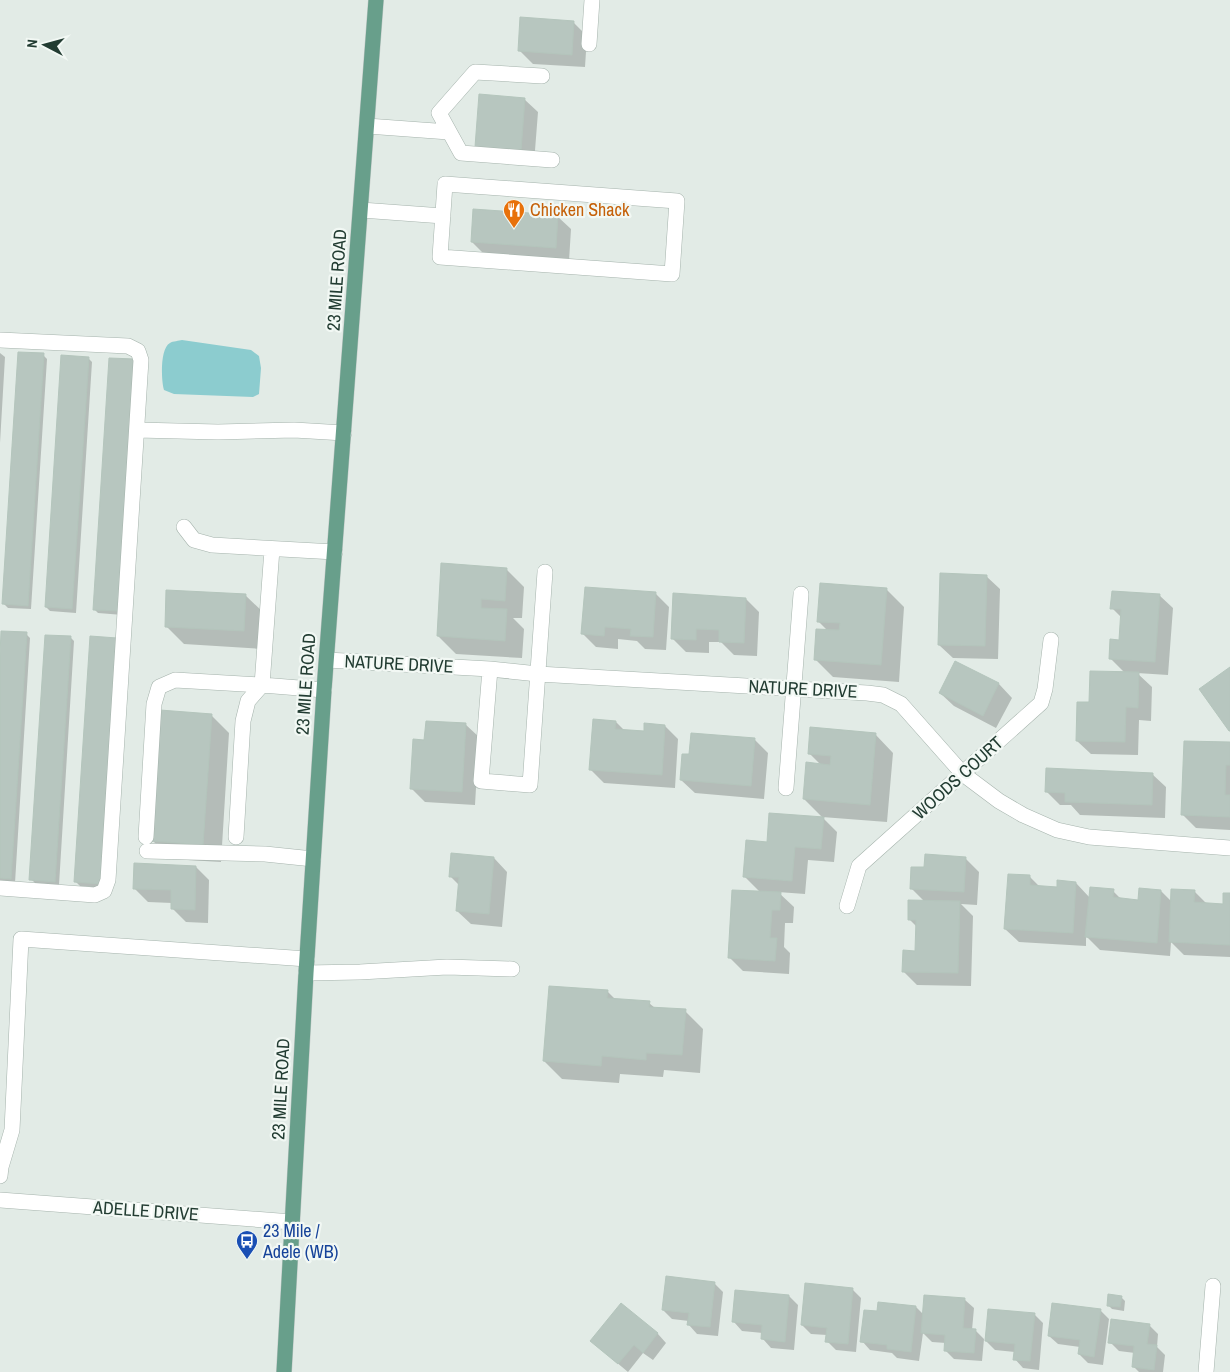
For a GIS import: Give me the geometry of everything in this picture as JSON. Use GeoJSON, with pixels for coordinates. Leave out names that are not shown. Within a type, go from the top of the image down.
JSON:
{"type":"FeatureCollection","features":[{"type":"Feature","properties":{"kind":"main road","name":"23 MILE ROAD"},"geometry":{"type":"LineString","coordinates":[[284,1372],[324,690],[376,0]]}},
{"type":"Feature","properties":{"kind":"street"},"geometry":{"type":"LineString","coordinates":[[589,44],[592,0]]}},
{"type":"Feature","properties":{"kind":"street"},"geometry":{"type":"LineString","coordinates":[[542,76],[476,72],[438,113],[461,153],[552,160]]}},
{"type":"Feature","properties":{"kind":"street"},"geometry":{"type":"LineString","coordinates":[[367,126],[449,132]]}},
{"type":"Feature","properties":{"kind":"street"},"geometry":{"type":"LineString","coordinates":[[445,184],[677,201],[672,274],[440,257],[443,216],[445,184]]}},
{"type":"Feature","properties":{"kind":"street"},"geometry":{"type":"LineString","coordinates":[[361,210],[443,216]]}},
{"type":"Feature","properties":{"kind":"street"},"geometry":{"type":"LineString","coordinates":[[0,340],[128,346],[138,351],[141,360],[108,880],[104,891],[95,895],[0,888]]}},
{"type":"Feature","properties":{"kind":"street"},"geometry":{"type":"LineString","coordinates":[[137,430],[218,432],[294,430],[344,433]]}},
{"type":"Feature","properties":{"kind":"street"},"geometry":{"type":"LineString","coordinates":[[184,527],[194,540],[212,546],[335,552]]}},
{"type":"Feature","properties":{"kind":"street"},"geometry":{"type":"LineString","coordinates":[[236,837],[243,721],[248,701],[262,685],[272,548]]}},
{"type":"Feature","properties":{"kind":"street"},"geometry":{"type":"LineString","coordinates":[[490,669],[481,781],[530,785],[545,572]]}},
{"type":"Feature","properties":{"kind":"street"},"geometry":{"type":"LineString","coordinates":[[786,788],[801,594]]}},
{"type":"Feature","properties":{"kind":"street","name":"WOODS COURT"},"geometry":{"type":"LineString","coordinates":[[847,906],[859,866],[1041,703],[1045,689],[1051,640]]}},
{"type":"Feature","properties":{"kind":"street","name":"NATURE DRIVE"},"geometry":{"type":"LineString","coordinates":[[327,660],[882,695],[901,704],[963,774],[999,801],[1023,815],[1057,830],[1089,837],[1230,848]]}},
{"type":"Feature","properties":{"kind":"street"},"geometry":{"type":"LineString","coordinates":[[313,859],[146,844],[154,704],[159,687],[175,680],[324,690]]}},
{"type":"Feature","properties":{"kind":"street"},"geometry":{"type":"LineString","coordinates":[[0,1176],[12,1130],[21,939],[360,972],[447,967],[512,969]]}},
{"type":"Feature","properties":{"kind":"street","name":"ADELLE DRIVE"},"geometry":{"type":"LineString","coordinates":[[0,1200],[292,1222]]}},
{"type":"Feature","properties":{"kind":"street"},"geometry":{"type":"LineString","coordinates":[[1206,1372],[1213,1286]]}},
{"type":"Feature","properties":{"kind":"water"},"geometry":{"type":"Polygon","coordinates":[[[182,340],[251,350],[259,356],[261,368],[259,394],[253,397],[174,394],[164,390],[162,372],[164,351],[170,343],[182,340]]]}},
{"type":"Feature","properties":{"kind":"building"},"geometry":{"type":"Polygon","coordinates":[[[520,17],[574,21],[572,55],[518,51],[520,17]]]}},
{"type":"Feature","properties":{"kind":"building"},"geometry":{"type":"Polygon","coordinates":[[[479,94],[525,98],[521,151],[475,147],[479,94]]]}},
{"type":"Feature","properties":{"kind":"building","name":"Chicken Shack"},"geometry":{"type":"Polygon","coordinates":[[[473,209],[558,215],[556,248],[471,242],[473,209]]]}},
{"type":"Feature","properties":{"kind":"building"},"geometry":{"type":"Polygon","coordinates":[[[18,352],[44,353],[28,606],[2,604],[18,352]]]}},
{"type":"Feature","properties":{"kind":"building"},"geometry":{"type":"Polygon","coordinates":[[[61,355],[89,357],[72,609],[45,607],[61,355]]]}},
{"type":"Feature","properties":{"kind":"building"},"geometry":{"type":"Polygon","coordinates":[[[109,358],[135,359],[119,611],[93,610],[109,358]]]}},
{"type":"Feature","properties":{"kind":"building"},"geometry":{"type":"Polygon","coordinates":[[[441,563],[507,568],[505,601],[481,599],[481,608],[507,609],[505,641],[437,636],[441,563]]]}},
{"type":"Feature","properties":{"kind":"building"},"geometry":{"type":"Polygon","coordinates":[[[940,573],[987,575],[985,646],[938,645],[940,573]]]}},
{"type":"Feature","properties":{"kind":"building"},"geometry":{"type":"Polygon","coordinates":[[[820,583],[887,588],[881,665],[814,660],[816,629],[839,630],[840,623],[817,622],[820,583]]]}},
{"type":"Feature","properties":{"kind":"building"},"geometry":{"type":"Polygon","coordinates":[[[585,587],[656,592],[653,637],[630,636],[631,629],[605,627],[604,636],[581,634],[585,587]]]}},
{"type":"Feature","properties":{"kind":"building"},"geometry":{"type":"Polygon","coordinates":[[[166,590],[246,594],[244,631],[165,627],[166,590]]]}},
{"type":"Feature","properties":{"kind":"building"},"geometry":{"type":"Polygon","coordinates":[[[1112,591],[1160,594],[1155,662],[1109,659],[1110,639],[1119,640],[1121,609],[1110,609],[1112,591]]]}},
{"type":"Feature","properties":{"kind":"building"},"geometry":{"type":"Polygon","coordinates":[[[673,593],[746,598],[744,643],[719,642],[719,630],[696,629],[696,640],[671,639],[673,593]]]}},
{"type":"Feature","properties":{"kind":"building"},"geometry":{"type":"Polygon","coordinates":[[[1,631],[27,632],[11,879],[0,878],[1,631]]]}},
{"type":"Feature","properties":{"kind":"building"},"geometry":{"type":"Polygon","coordinates":[[[45,635],[71,636],[55,882],[29,880],[45,635]]]}},
{"type":"Feature","properties":{"kind":"building"},"geometry":{"type":"Polygon","coordinates":[[[90,636],[117,638],[101,884],[74,882],[90,636]]]}},
{"type":"Feature","properties":{"kind":"building"},"geometry":{"type":"Polygon","coordinates":[[[955,661],[999,683],[983,716],[939,693],[955,661]]]}},
{"type":"Feature","properties":{"kind":"building"},"geometry":{"type":"Polygon","coordinates":[[[1230,667],[1230,731],[1229,731],[1199,689],[1230,667]]]}},
{"type":"Feature","properties":{"kind":"building"},"geometry":{"type":"Polygon","coordinates":[[[1090,671],[1139,672],[1138,708],[1126,707],[1125,742],[1076,741],[1077,702],[1089,702],[1090,671]]]}},
{"type":"Feature","properties":{"kind":"building"},"geometry":{"type":"Polygon","coordinates":[[[160,710],[212,714],[203,845],[152,841],[160,710]]]}},
{"type":"Feature","properties":{"kind":"building"},"geometry":{"type":"Polygon","coordinates":[[[593,719],[616,721],[615,729],[644,731],[644,723],[665,725],[662,775],[589,770],[593,719]]]}},
{"type":"Feature","properties":{"kind":"building"},"geometry":{"type":"Polygon","coordinates":[[[426,721],[466,723],[462,792],[410,789],[413,739],[424,740],[426,721]]]}},
{"type":"Feature","properties":{"kind":"building"},"geometry":{"type":"Polygon","coordinates":[[[810,727],[876,733],[870,805],[803,799],[806,762],[830,765],[831,756],[808,754],[810,727]]]}},
{"type":"Feature","properties":{"kind":"building"},"geometry":{"type":"Polygon","coordinates":[[[691,733],[755,738],[751,786],[680,780],[682,754],[689,754],[691,733]]]}},
{"type":"Feature","properties":{"kind":"building"},"geometry":{"type":"Polygon","coordinates":[[[1184,741],[1230,742],[1230,765],[1226,765],[1225,795],[1230,795],[1230,817],[1181,815],[1184,741]]]}},
{"type":"Feature","properties":{"kind":"building"},"geometry":{"type":"Polygon","coordinates":[[[1046,768],[1153,773],[1152,805],[1065,802],[1065,793],[1045,792],[1046,768]]]}},
{"type":"Feature","properties":{"kind":"building"},"geometry":{"type":"Polygon","coordinates":[[[769,813],[824,817],[821,849],[795,847],[792,881],[743,877],[746,840],[767,842],[769,813]]]}},
{"type":"Feature","properties":{"kind":"building"},"geometry":{"type":"Polygon","coordinates":[[[451,853],[494,857],[489,914],[456,911],[459,877],[449,877],[451,853]]]}},
{"type":"Feature","properties":{"kind":"building"},"geometry":{"type":"Polygon","coordinates":[[[925,854],[966,857],[964,892],[910,889],[911,867],[924,867],[925,854]]]}},
{"type":"Feature","properties":{"kind":"building"},"geometry":{"type":"Polygon","coordinates":[[[134,863],[196,866],[195,910],[171,909],[171,890],[133,889],[134,863]]]}},
{"type":"Feature","properties":{"kind":"building"},"geometry":{"type":"Polygon","coordinates":[[[1008,874],[1030,875],[1030,885],[1057,887],[1057,880],[1076,882],[1073,933],[1004,929],[1008,874]]]}},
{"type":"Feature","properties":{"kind":"building"},"geometry":{"type":"Polygon","coordinates":[[[1090,887],[1114,889],[1113,897],[1138,900],[1139,888],[1161,890],[1157,943],[1085,937],[1090,887]]]}},
{"type":"Feature","properties":{"kind":"building"},"geometry":{"type":"Polygon","coordinates":[[[1171,889],[1195,890],[1194,902],[1223,904],[1223,893],[1230,893],[1230,945],[1169,942],[1171,889]]]}},
{"type":"Feature","properties":{"kind":"building"},"geometry":{"type":"Polygon","coordinates":[[[732,890],[781,892],[780,910],[772,910],[770,938],[777,938],[775,961],[728,958],[732,890]]]}},
{"type":"Feature","properties":{"kind":"building"},"geometry":{"type":"Polygon","coordinates":[[[908,900],[960,901],[958,973],[902,972],[903,950],[915,951],[916,920],[908,920],[908,900]]]}},
{"type":"Feature","properties":{"kind":"building"},"geometry":{"type":"Polygon","coordinates":[[[549,986],[608,990],[607,998],[650,1001],[649,1007],[686,1009],[682,1055],[646,1053],[646,1060],[602,1056],[601,1066],[543,1061],[549,986]]]}},
{"type":"Feature","properties":{"kind":"building"},"geometry":{"type":"Polygon","coordinates":[[[666,1276],[715,1282],[710,1327],[687,1325],[689,1313],[662,1310],[666,1276]]]}},
{"type":"Feature","properties":{"kind":"building"},"geometry":{"type":"Polygon","coordinates":[[[805,1283],[853,1288],[848,1344],[825,1342],[827,1328],[801,1325],[805,1283]]]}},
{"type":"Feature","properties":{"kind":"building"},"geometry":{"type":"Polygon","coordinates":[[[735,1290],[789,1295],[785,1342],[761,1339],[762,1325],[732,1322],[735,1290]]]}},
{"type":"Feature","properties":{"kind":"building"},"geometry":{"type":"Polygon","coordinates":[[[1108,1294],[1122,1296],[1120,1307],[1107,1306],[1108,1294]]]}},
{"type":"Feature","properties":{"kind":"building"},"geometry":{"type":"Polygon","coordinates":[[[924,1295],[965,1298],[963,1328],[976,1329],[974,1353],[944,1351],[945,1335],[921,1333],[924,1295]]]}},
{"type":"Feature","properties":{"kind":"building"},"geometry":{"type":"Polygon","coordinates":[[[878,1302],[916,1306],[911,1352],[887,1349],[887,1345],[860,1342],[864,1310],[877,1311],[878,1302]]]}},
{"type":"Feature","properties":{"kind":"building"},"geometry":{"type":"Polygon","coordinates":[[[621,1303],[658,1333],[643,1353],[634,1345],[618,1364],[590,1341],[621,1303]]]}},
{"type":"Feature","properties":{"kind":"building"},"geometry":{"type":"Polygon","coordinates":[[[1052,1303],[1101,1309],[1094,1357],[1078,1354],[1080,1340],[1048,1336],[1052,1303]]]}},
{"type":"Feature","properties":{"kind":"building"},"geometry":{"type":"Polygon","coordinates":[[[988,1309],[1035,1313],[1030,1361],[1013,1360],[1015,1344],[985,1341],[988,1309]]]}},
{"type":"Feature","properties":{"kind":"building"},"geometry":{"type":"Polygon","coordinates":[[[1111,1319],[1150,1324],[1147,1344],[1157,1345],[1154,1370],[1132,1367],[1134,1346],[1108,1343],[1111,1319]]]}},
{"type":"Feature","properties":{"kind":"place","name":"Chicken Shack"},"geometry":{"type":"Point","coordinates":[514,229]}},
{"type":"Feature","properties":{"kind":"place","name":"23 Mile / Adele (WB)"},"geometry":{"type":"Point","coordinates":[247,1260]}}]}
